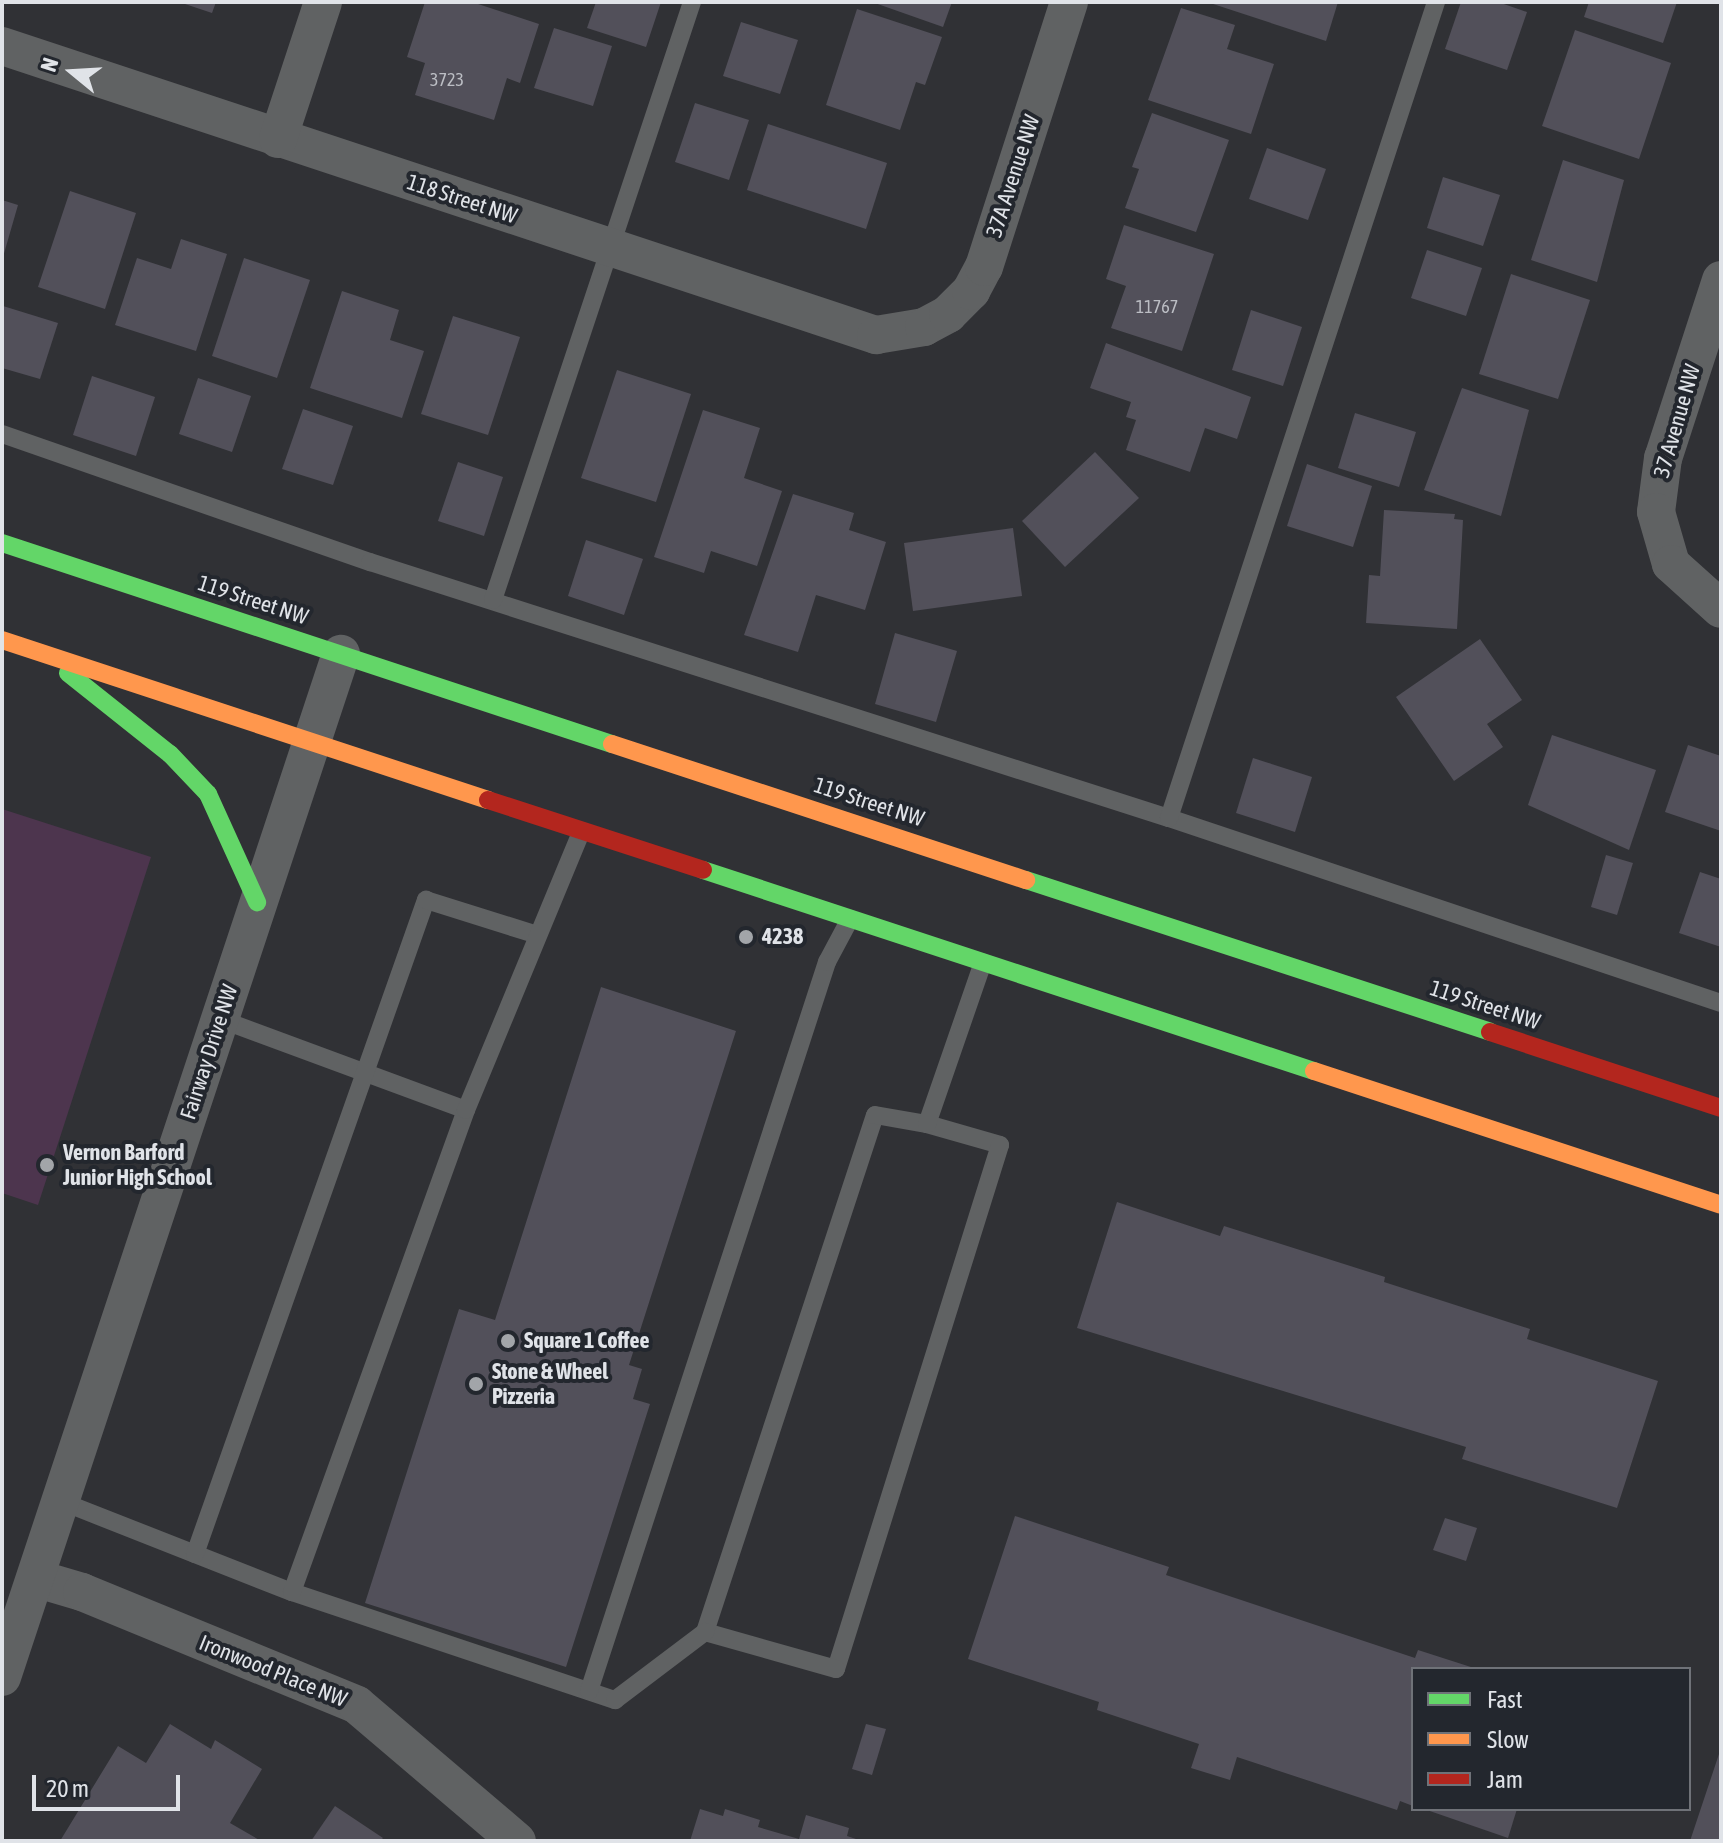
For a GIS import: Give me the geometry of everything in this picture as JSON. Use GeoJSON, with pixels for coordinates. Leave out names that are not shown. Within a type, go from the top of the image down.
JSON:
{"type":"FeatureCollection","features":[{"type":"Feature","properties":{"kind":"main road","name":"119 Street NW"},"geometry":{"type":"LineString","coordinates":[[2,543],[1721,1108]]}},
{"type":"Feature","properties":{"kind":"main road"},"geometry":{"type":"LineString","coordinates":[[2,640],[1721,1205]]}},
{"type":"Feature","properties":{"kind":"main road"},"geometry":{"type":"LineString","coordinates":[[44,654],[170,754],[208,794],[257,902]]}},
{"type":"Feature","properties":{"kind":"street"},"geometry":{"type":"LineString","coordinates":[[278,139],[323,2]]}},
{"type":"Feature","properties":{"kind":"street","name":"37A Avenue NW"},"geometry":{"type":"LineString","coordinates":[[924,327],[948,314],[971,291],[984,267],[1069,2]]}},
{"type":"Feature","properties":{"kind":"street","name":"118 Street NW"},"geometry":{"type":"LineString","coordinates":[[2,46],[855,330],[876,335],[924,327]]}},
{"type":"Feature","properties":{"kind":"street","name":"37 Avenue NW"},"geometry":{"type":"LineString","coordinates":[[1721,280],[1663,458],[1656,512],[1671,564],[1721,609]]}},
{"type":"Feature","properties":{"kind":"street","name":"Fairway Drive NW"},"geometry":{"type":"LineString","coordinates":[[2,1677],[38,1579],[257,902],[341,654]]}},
{"type":"Feature","properties":{"kind":"street","name":"Ironwood Place NW"},"geometry":{"type":"LineString","coordinates":[[38,1579],[82,1592],[357,1705],[517,1841]]}},
{"type":"Feature","properties":{"kind":"lane"},"geometry":{"type":"LineString","coordinates":[[493,600],[692,2]]}},
{"type":"Feature","properties":{"kind":"lane"},"geometry":{"type":"LineString","coordinates":[[1169,818],[1436,2]]}},
{"type":"Feature","properties":{"kind":"lane"},"geometry":{"type":"LineString","coordinates":[[2,434],[493,600],[1169,818],[1721,1003]]}},
{"type":"Feature","properties":{"kind":"lane"},"geometry":{"type":"LineString","coordinates":[[292,1592],[466,1110],[581,832]]}},
{"type":"Feature","properties":{"kind":"lane"},"geometry":{"type":"LineString","coordinates":[[195,1554],[362,1072],[426,900],[538,935]]}},
{"type":"Feature","properties":{"kind":"lane"},"geometry":{"type":"LineString","coordinates":[[589,1691],[827,962],[850,919]]}},
{"type":"Feature","properties":{"kind":"lane"},"geometry":{"type":"LineString","coordinates":[[927,1124],[983,962]]}},
{"type":"Feature","properties":{"kind":"lane"},"geometry":{"type":"LineString","coordinates":[[220,1019],[466,1110]]}},
{"type":"Feature","properties":{"kind":"lane"},"geometry":{"type":"LineString","coordinates":[[63,1502],[292,1592],[615,1700],[705,1632],[875,1115],[927,1124],[1000,1145],[836,1669],[705,1632]]}},
{"type":"Feature","properties":{"kind":"shaded area"},"geometry":{"type":"Polygon","coordinates":[[[2,809],[151,857],[38,1205],[2,1193],[2,809]]]}},
{"type":"Feature","properties":{"kind":"building"},"geometry":{"type":"Polygon","coordinates":[[[179,2],[216,2],[212,13],[179,2]]]}},
{"type":"Feature","properties":{"kind":"building"},"geometry":{"type":"Polygon","coordinates":[[[425,2],[472,2],[539,24],[520,83],[507,78],[494,120],[415,95],[425,63],[407,57],[425,2]]]}},
{"type":"Feature","properties":{"kind":"building"},"geometry":{"type":"Polygon","coordinates":[[[596,2],[661,2],[646,47],[587,28],[596,2]]]}},
{"type":"Feature","properties":{"kind":"building"},"geometry":{"type":"Polygon","coordinates":[[[872,2],[952,2],[943,27],[872,2]]]}},
{"type":"Feature","properties":{"kind":"building"},"geometry":{"type":"Polygon","coordinates":[[[1207,2],[1338,2],[1326,41],[1207,2]]]}},
{"type":"Feature","properties":{"kind":"building"},"geometry":{"type":"Polygon","coordinates":[[[1461,2],[1498,2],[1527,12],[1507,70],[1445,49],[1461,2]]]}},
{"type":"Feature","properties":{"kind":"building"},"geometry":{"type":"Polygon","coordinates":[[[1589,2],[1677,2],[1663,43],[1584,17],[1589,2]]]}},
{"type":"Feature","properties":{"kind":"building"},"geometry":{"type":"Polygon","coordinates":[[[1181,8],[1235,25],[1227,49],[1274,64],[1251,134],[1148,100],[1181,8]]]}},
{"type":"Feature","properties":{"kind":"building"},"geometry":{"type":"Polygon","coordinates":[[[857,9],[942,37],[925,85],[916,82],[900,130],[826,105],[857,9]]]}},
{"type":"Feature","properties":{"kind":"building"},"geometry":{"type":"Polygon","coordinates":[[[741,22],[798,40],[780,94],[723,76],[741,22]]]}},
{"type":"Feature","properties":{"kind":"building"},"geometry":{"type":"Polygon","coordinates":[[[554,28],[612,46],[593,106],[534,88],[554,28]]]}},
{"type":"Feature","properties":{"kind":"building"},"geometry":{"type":"Polygon","coordinates":[[[1575,30],[1671,63],[1639,159],[1542,126],[1575,30]]]}},
{"type":"Feature","properties":{"kind":"building"},"geometry":{"type":"Polygon","coordinates":[[[695,103],[749,120],[729,180],[675,162],[695,103]]]}},
{"type":"Feature","properties":{"kind":"building"},"geometry":{"type":"Polygon","coordinates":[[[1152,113],[1229,140],[1196,232],[1125,208],[1139,169],[1132,167],[1152,113]]]}},
{"type":"Feature","properties":{"kind":"building"},"geometry":{"type":"Polygon","coordinates":[[[768,124],[887,163],[866,229],[747,190],[768,124]]]}},
{"type":"Feature","properties":{"kind":"building"},"geometry":{"type":"Polygon","coordinates":[[[1267,148],[1326,169],[1308,220],[1249,199],[1267,148]]]}},
{"type":"Feature","properties":{"kind":"building"},"geometry":{"type":"Polygon","coordinates":[[[1563,160],[1624,180],[1597,282],[1531,260],[1563,160]]]}},
{"type":"Feature","properties":{"kind":"building"},"geometry":{"type":"Polygon","coordinates":[[[1443,177],[1500,195],[1483,246],[1427,228],[1443,177]]]}},
{"type":"Feature","properties":{"kind":"building"},"geometry":{"type":"Polygon","coordinates":[[[70,191],[136,213],[105,309],[38,287],[70,191]]]}},
{"type":"Feature","properties":{"kind":"building"},"geometry":{"type":"Polygon","coordinates":[[[2,200],[18,205],[3,257],[2,257],[2,200]]]}},
{"type":"Feature","properties":{"kind":"building"},"geometry":{"type":"Polygon","coordinates":[[[1124,225],[1214,254],[1182,351],[1111,328],[1126,286],[1106,279],[1124,225]]]}},
{"type":"Feature","properties":{"kind":"building"},"geometry":{"type":"Polygon","coordinates":[[[181,239],[227,254],[196,351],[115,325],[137,258],[171,269],[181,239]]]}},
{"type":"Feature","properties":{"kind":"building"},"geometry":{"type":"Polygon","coordinates":[[[1427,250],[1482,268],[1466,316],[1411,298],[1427,250]]]}},
{"type":"Feature","properties":{"kind":"building"},"geometry":{"type":"Polygon","coordinates":[[[244,258],[310,280],[277,378],[212,356],[244,258]]]}},
{"type":"Feature","properties":{"kind":"building"},"geometry":{"type":"Polygon","coordinates":[[[1511,274],[1590,300],[1558,399],[1479,374],[1511,274]]]}},
{"type":"Feature","properties":{"kind":"building"},"geometry":{"type":"Polygon","coordinates":[[[342,291],[399,310],[390,340],[424,351],[402,418],[310,388],[342,291]]]}},
{"type":"Feature","properties":{"kind":"building"},"geometry":{"type":"Polygon","coordinates":[[[3,306],[58,323],[40,379],[2,368],[3,306]]]}},
{"type":"Feature","properties":{"kind":"building"},"geometry":{"type":"Polygon","coordinates":[[[1251,310],[1302,327],[1283,386],[1232,370],[1251,310]]]}},
{"type":"Feature","properties":{"kind":"building"},"geometry":{"type":"Polygon","coordinates":[[[453,316],[520,337],[488,435],[421,414],[453,316]]]}},
{"type":"Feature","properties":{"kind":"building"},"geometry":{"type":"Polygon","coordinates":[[[1106,343],[1251,397],[1237,439],[1205,428],[1190,472],[1126,450],[1136,420],[1126,417],[1131,402],[1090,388],[1106,343]]]}},
{"type":"Feature","properties":{"kind":"building"},"geometry":{"type":"Polygon","coordinates":[[[617,370],[691,394],[656,502],[581,478],[617,370]]]}},
{"type":"Feature","properties":{"kind":"building"},"geometry":{"type":"Polygon","coordinates":[[[92,376],[155,397],[136,456],[73,435],[92,376]]]}},
{"type":"Feature","properties":{"kind":"building"},"geometry":{"type":"Polygon","coordinates":[[[198,378],[251,396],[232,452],[179,434],[198,378]]]}},
{"type":"Feature","properties":{"kind":"building"},"geometry":{"type":"Polygon","coordinates":[[[1462,388],[1529,410],[1501,516],[1424,490],[1462,388]]]}},
{"type":"Feature","properties":{"kind":"building"},"geometry":{"type":"Polygon","coordinates":[[[303,409],[353,426],[333,485],[282,469],[303,409]]]}},
{"type":"Feature","properties":{"kind":"building"},"geometry":{"type":"Polygon","coordinates":[[[703,410],[760,428],[744,478],[782,491],[757,566],[711,551],[704,573],[654,557],[703,410]]]}},
{"type":"Feature","properties":{"kind":"building"},"geometry":{"type":"Polygon","coordinates":[[[1355,413],[1416,432],[1399,487],[1338,468],[1355,413]]]}},
{"type":"Feature","properties":{"kind":"building"},"geometry":{"type":"Polygon","coordinates":[[[1095,452],[1139,498],[1065,567],[1022,521],[1095,452]]]}},
{"type":"Feature","properties":{"kind":"building"},"geometry":{"type":"Polygon","coordinates":[[[458,462],[503,477],[484,536],[438,521],[458,462]]]}},
{"type":"Feature","properties":{"kind":"building"},"geometry":{"type":"Polygon","coordinates":[[[1307,464],[1372,486],[1353,547],[1287,526],[1307,464]]]}},
{"type":"Feature","properties":{"kind":"building"},"geometry":{"type":"Polygon","coordinates":[[[793,494],[854,513],[849,530],[886,542],[865,610],[816,595],[798,652],[744,635],[793,494]]]}},
{"type":"Feature","properties":{"kind":"building"},"geometry":{"type":"Polygon","coordinates":[[[1384,510],[1455,514],[1454,519],[1463,520],[1457,629],[1366,623],[1369,575],[1380,576],[1384,510]]]}},
{"type":"Feature","properties":{"kind":"building"},"geometry":{"type":"Polygon","coordinates":[[[1013,528],[1022,596],[913,611],[904,543],[1013,528]]]}},
{"type":"Feature","properties":{"kind":"building"},"geometry":{"type":"Polygon","coordinates":[[[586,540],[643,559],[624,615],[568,596],[586,540]]]}},
{"type":"Feature","properties":{"kind":"building"},"geometry":{"type":"Polygon","coordinates":[[[895,633],[957,651],[936,722],[875,704],[895,633]]]}},
{"type":"Feature","properties":{"kind":"building"},"geometry":{"type":"Polygon","coordinates":[[[1480,639],[1522,700],[1487,724],[1503,747],[1454,781],[1396,697],[1480,639]]]}},
{"type":"Feature","properties":{"kind":"building"},"geometry":{"type":"Polygon","coordinates":[[[1552,735],[1656,770],[1629,850],[1528,805],[1552,735]]]}},
{"type":"Feature","properties":{"kind":"building"},"geometry":{"type":"Polygon","coordinates":[[[1688,745],[1721,756],[1721,831],[1665,812],[1688,745]]]}},
{"type":"Feature","properties":{"kind":"building"},"geometry":{"type":"Polygon","coordinates":[[[1253,758],[1312,777],[1295,832],[1236,813],[1253,758]]]}},
{"type":"Feature","properties":{"kind":"building"},"geometry":{"type":"Polygon","coordinates":[[[1606,855],[1633,863],[1617,915],[1591,907],[1606,855]]]}},
{"type":"Feature","properties":{"kind":"building"},"geometry":{"type":"Polygon","coordinates":[[[1700,872],[1721,879],[1721,947],[1679,933],[1700,872]]]}},
{"type":"Feature","properties":{"kind":"building"},"geometry":{"type":"Polygon","coordinates":[[[601,987],[736,1031],[629,1365],[642,1369],[633,1399],[650,1404],[566,1667],[365,1603],[459,1309],[495,1320],[601,987]]]}},
{"type":"Feature","properties":{"kind":"building"},"geometry":{"type":"Polygon","coordinates":[[[1117,1202],[1220,1236],[1224,1226],[1385,1277],[1384,1282],[1530,1329],[1527,1339],[1658,1381],[1617,1508],[1462,1459],[1466,1447],[1077,1328],[1117,1202]]]}},
{"type":"Feature","properties":{"kind":"building"},"geometry":{"type":"Polygon","coordinates":[[[1015,1516],[1169,1567],[1166,1575],[1415,1658],[1418,1650],[1471,1667],[1411,1667],[1411,1805],[1400,1801],[1397,1810],[1237,1757],[1230,1780],[1191,1768],[1199,1744],[1097,1710],[1099,1702],[968,1659],[1015,1516]]]}},
{"type":"Feature","properties":{"kind":"building"},"geometry":{"type":"Polygon","coordinates":[[[1445,1518],[1477,1528],[1466,1561],[1433,1550],[1445,1518]]]}},
{"type":"Feature","properties":{"kind":"building"},"geometry":{"type":"Polygon","coordinates":[[[170,1724],[211,1749],[215,1740],[262,1769],[230,1823],[261,1841],[60,1841],[118,1746],[146,1763],[170,1724]]]}},
{"type":"Feature","properties":{"kind":"building"},"geometry":{"type":"Polygon","coordinates":[[[866,1724],[886,1729],[872,1775],[852,1769],[866,1724]]]}},
{"type":"Feature","properties":{"kind":"building"},"geometry":{"type":"Polygon","coordinates":[[[1720,1751],[1721,1841],[1690,1841],[1720,1751]]]}},
{"type":"Feature","properties":{"kind":"building"},"geometry":{"type":"Polygon","coordinates":[[[335,1806],[383,1838],[380,1841],[311,1841],[335,1806]]]}},
{"type":"Feature","properties":{"kind":"building"},"geometry":{"type":"Polygon","coordinates":[[[700,1809],[723,1816],[725,1809],[760,1820],[758,1827],[799,1839],[806,1815],[849,1828],[847,1836],[862,1841],[690,1841],[700,1809]]]}},
{"type":"Feature","properties":{"kind":"building"},"geometry":{"type":"Polygon","coordinates":[[[1430,1811],[1516,1811],[1508,1838],[1430,1811]]]}},
{"type":"Feature","properties":{"kind":"traffic: fast"},"geometry":{"type":"LineString","coordinates":[[2,543],[612,744]]}},
{"type":"Feature","properties":{"kind":"traffic: fast"},"geometry":{"type":"LineString","coordinates":[[68,673],[170,754],[208,794],[257,902]]}},
{"type":"Feature","properties":{"kind":"traffic: fast"},"geometry":{"type":"LineString","coordinates":[[703,870],[1314,1071]]}},
{"type":"Feature","properties":{"kind":"traffic: fast"},"geometry":{"type":"LineString","coordinates":[[1026,880],[1490,1032]]}},
{"type":"Feature","properties":{"kind":"traffic: slow"},"geometry":{"type":"LineString","coordinates":[[2,640],[488,800]]}},
{"type":"Feature","properties":{"kind":"traffic: slow"},"geometry":{"type":"LineString","coordinates":[[612,744],[1026,880]]}},
{"type":"Feature","properties":{"kind":"traffic: slow"},"geometry":{"type":"LineString","coordinates":[[1314,1071],[1721,1205]]}},
{"type":"Feature","properties":{"kind":"traffic: jam"},"geometry":{"type":"LineString","coordinates":[[488,800],[703,870]]}},
{"type":"Feature","properties":{"kind":"traffic: jam"},"geometry":{"type":"LineString","coordinates":[[1490,1032],[1721,1108]]}},
{"type":"Feature","properties":{"kind":"place","name":"4238"},"geometry":{"type":"Point","coordinates":[746,937]}},
{"type":"Feature","properties":{"kind":"place","name":"Vernon Barford Junior High School"},"geometry":{"type":"Point","coordinates":[47,1165]}},
{"type":"Feature","properties":{"kind":"place","name":"Square 1 Coffee"},"geometry":{"type":"Point","coordinates":[508,1341]}},
{"type":"Feature","properties":{"kind":"place","name":"Stone & Wheel Pizzeria"},"geometry":{"type":"Point","coordinates":[476,1384]}}]}
